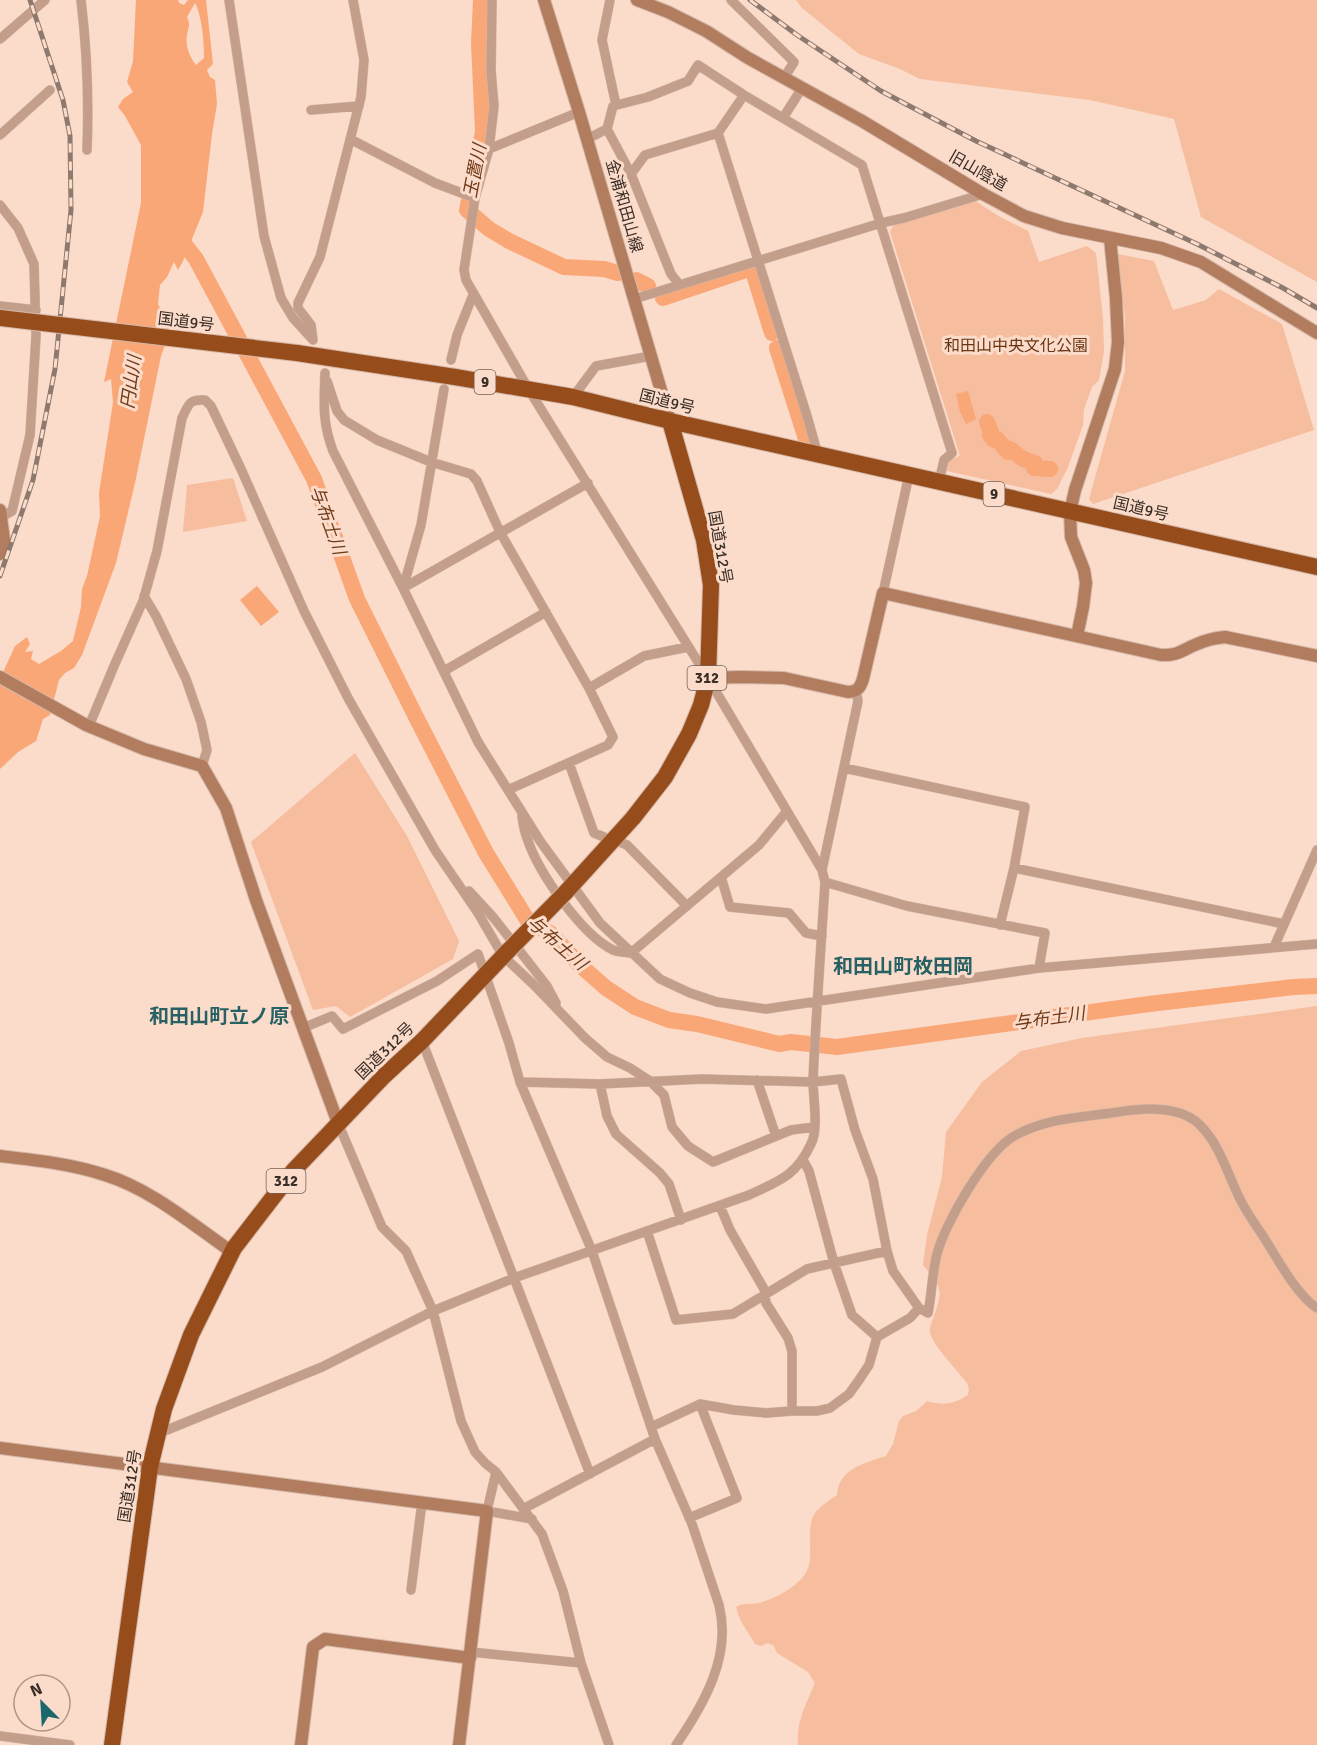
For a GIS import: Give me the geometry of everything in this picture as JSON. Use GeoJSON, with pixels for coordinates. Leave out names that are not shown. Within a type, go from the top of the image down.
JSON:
{"type":"FeatureCollection","features":[{"type":"Feature","properties":{"kind":"highway","name":"国道9号"},"geometry":{"type":"LineString","coordinates":[[0,318],[297,353],[573,397],[909,476],[1317,567]]}},
{"type":"Feature","properties":{"kind":"highway","name":"国道312号"},"geometry":{"type":"LineString","coordinates":[[112,1745],[150,1467],[157,1434],[191,1335],[232,1252],[294,1170],[569,889],[633,818],[665,777],[689,734],[701,705],[708,678],[711,585],[704,540],[670,421]]}},
{"type":"Feature","properties":{"kind":"street"},"geometry":{"type":"LineString","coordinates":[[0,39],[45,0]]}},
{"type":"Feature","properties":{"kind":"street"},"geometry":{"type":"LineString","coordinates":[[81,0],[88,84],[87,150]]}},
{"type":"Feature","properties":{"kind":"street"},"geometry":{"type":"LineString","coordinates":[[229,0],[264,236],[281,298],[293,318],[313,340],[311,325],[298,308],[298,303],[321,257],[361,97],[364,60],[353,0]]}},
{"type":"Feature","properties":{"kind":"street"},"geometry":{"type":"LineString","coordinates":[[157,1434],[322,1367],[433,1311],[514,1278],[749,1195],[780,1181],[795,1170],[813,1142],[813,1082],[825,882],[822,870],[708,678],[529,390],[466,280],[464,270],[475,198],[489,149],[494,106],[491,71],[492,0]]}},
{"type":"Feature","properties":{"kind":"street","name":"金浦和田山線"},"geometry":{"type":"LineString","coordinates":[[544,0],[670,421]]}},
{"type":"Feature","properties":{"kind":"street"},"geometry":{"type":"LineString","coordinates":[[610,0],[602,40],[616,105]]}},
{"type":"Feature","properties":{"kind":"street","name":"旧山陰道"},"geometry":{"type":"LineString","coordinates":[[637,0],[706,31],[748,58],[862,121],[1024,216],[1062,228],[1161,248],[1202,262],[1317,333]]}},
{"type":"Feature","properties":{"kind":"street"},"geometry":{"type":"LineString","coordinates":[[731,0],[794,62],[784,78]]}},
{"type":"Feature","properties":{"kind":"street"},"geometry":{"type":"LineString","coordinates":[[679,284],[671,274],[631,174],[607,129],[613,106],[648,97],[688,81],[698,65],[862,165],[952,453],[944,460],[939,482]]}},
{"type":"Feature","properties":{"kind":"street"},"geometry":{"type":"LineString","coordinates":[[783,118],[802,88]]}},
{"type":"Feature","properties":{"kind":"street"},"geometry":{"type":"LineString","coordinates":[[0,135],[51,90]]}},
{"type":"Feature","properties":{"kind":"street"},"geometry":{"type":"LineString","coordinates":[[631,174],[645,155],[718,133],[744,95]]}},
{"type":"Feature","properties":{"kind":"street"},"geometry":{"type":"LineString","coordinates":[[311,110],[359,106]]}},
{"type":"Feature","properties":{"kind":"street"},"geometry":{"type":"LineString","coordinates":[[489,149],[579,112]]}},
{"type":"Feature","properties":{"kind":"street"},"geometry":{"type":"LineString","coordinates":[[587,139],[607,129]]}},
{"type":"Feature","properties":{"kind":"street"},"geometry":{"type":"LineString","coordinates":[[718,133],[818,455]]}},
{"type":"Feature","properties":{"kind":"street"},"geometry":{"type":"LineString","coordinates":[[350,139],[435,183],[475,198]]}},
{"type":"Feature","properties":{"kind":"street"},"geometry":{"type":"LineString","coordinates":[[634,299],[983,194]]}},
{"type":"Feature","properties":{"kind":"street"},"geometry":{"type":"LineString","coordinates":[[0,205],[18,228],[34,261],[36,310],[30,435],[12,511],[1,514],[4,540],[0,554]]}},
{"type":"Feature","properties":{"kind":"street"},"geometry":{"type":"LineString","coordinates":[[1077,636],[1086,583],[1084,570],[1071,537],[1070,512],[1075,490],[1115,369],[1117,333],[1110,238]]}},
{"type":"Feature","properties":{"kind":"street"},"geometry":{"type":"LineString","coordinates":[[451,360],[473,295]]}},
{"type":"Feature","properties":{"kind":"street"},"geometry":{"type":"LineString","coordinates":[[0,306],[36,310]]}},
{"type":"Feature","properties":{"kind":"street"},"geometry":{"type":"LineString","coordinates":[[573,397],[596,366],[651,356]]}},
{"type":"Feature","properties":{"kind":"street"},"geometry":{"type":"LineString","coordinates":[[508,790],[608,745],[613,737],[500,532],[477,481],[471,474],[431,462],[376,440],[344,420],[337,411],[325,373],[324,420],[333,451],[404,588],[478,742],[569,889],[600,923],[660,979],[717,1002],[766,1009],[1039,968],[1317,944]]}},
{"type":"Feature","properties":{"kind":"street"},"geometry":{"type":"LineString","coordinates":[[404,588],[421,525],[444,388]]}},
{"type":"Feature","properties":{"kind":"street"},"geometry":{"type":"LineString","coordinates":[[88,725],[144,596],[157,551],[182,418],[189,402],[205,400],[211,406],[304,611],[348,698],[435,850],[506,953],[585,1038],[607,1057],[650,1081],[664,1095],[672,1127],[688,1146],[713,1162],[791,1130],[814,1127]]}},
{"type":"Feature","properties":{"kind":"street"},"geometry":{"type":"LineString","coordinates":[[708,678],[740,676],[784,678],[848,692],[856,691],[861,687],[909,476]]}},
{"type":"Feature","properties":{"kind":"street"},"geometry":{"type":"LineString","coordinates":[[404,588],[588,483]]}},
{"type":"Feature","properties":{"kind":"street"},"geometry":{"type":"LineString","coordinates":[[883,593],[1161,656],[1180,654],[1194,645],[1225,637],[1317,656]]}},
{"type":"Feature","properties":{"kind":"street"},"geometry":{"type":"LineString","coordinates":[[144,596],[186,679],[201,722],[207,750],[202,766]]}},
{"type":"Feature","properties":{"kind":"street"},"geometry":{"type":"LineString","coordinates":[[444,671],[546,612]]}},
{"type":"Feature","properties":{"kind":"street"},"geometry":{"type":"LineString","coordinates":[[588,688],[644,657],[688,647]]}},
{"type":"Feature","properties":{"kind":"street"},"geometry":{"type":"LineString","coordinates":[[0,677],[88,725],[144,749],[202,766],[226,807],[256,900],[338,1123],[382,1227],[406,1251],[433,1311],[462,1421],[475,1452],[496,1472],[542,1534],[558,1575],[581,1663],[609,1745]]}},
{"type":"Feature","properties":{"kind":"street"},"geometry":{"type":"LineString","coordinates":[[822,870],[858,701],[856,691]]}},
{"type":"Feature","properties":{"kind":"street"},"geometry":{"type":"LineString","coordinates":[[569,763],[594,833],[604,837]]}},
{"type":"Feature","properties":{"kind":"street"},"geometry":{"type":"LineString","coordinates":[[844,768],[1025,807],[1000,925]]}},
{"type":"Feature","properties":{"kind":"street"},"geometry":{"type":"LineString","coordinates":[[521,810],[526,837],[536,859],[572,914],[614,950],[632,953],[759,845],[787,811]]}},
{"type":"Feature","properties":{"kind":"street"},"geometry":{"type":"LineString","coordinates":[[622,843],[627,845],[687,906]]}},
{"type":"Feature","properties":{"kind":"street"},"geometry":{"type":"LineString","coordinates":[[1274,947],[1317,850]]}},
{"type":"Feature","properties":{"kind":"street"},"geometry":{"type":"LineString","coordinates":[[1014,867],[1284,924]]}},
{"type":"Feature","properties":{"kind":"street"},"geometry":{"type":"LineString","coordinates":[[453,874],[494,916],[547,986],[559,1011]]}},
{"type":"Feature","properties":{"kind":"street"},"geometry":{"type":"LineString","coordinates":[[721,877],[730,907],[789,913],[806,933],[822,936]]}},
{"type":"Feature","properties":{"kind":"street"},"geometry":{"type":"LineString","coordinates":[[825,882],[907,906],[1045,933],[1039,968]]}},
{"type":"Feature","properties":{"kind":"street"},"geometry":{"type":"LineString","coordinates":[[303,1028],[332,1016],[344,1029],[437,981],[478,954],[509,1043],[519,1082],[592,1251],[655,1439],[689,1518],[719,1605],[724,1630],[723,1644],[711,1685],[694,1718],[676,1745]]}},
{"type":"Feature","properties":{"kind":"street"},"geometry":{"type":"LineString","coordinates":[[422,1041],[590,1474]]}},
{"type":"Feature","properties":{"kind":"street"},"geometry":{"type":"LineString","coordinates":[[519,1082],[600,1084],[702,1078],[813,1082],[841,1079],[855,1130],[873,1179],[893,1271],[919,1308],[928,1313],[936,1258],[949,1222],[969,1186],[995,1153],[1014,1135],[1050,1121],[1125,1111],[1172,1111],[1187,1115],[1200,1125],[1217,1148],[1241,1203],[1287,1273],[1303,1295],[1317,1308]]}},
{"type":"Feature","properties":{"kind":"street"},"geometry":{"type":"LineString","coordinates":[[757,1080],[776,1137]]}},
{"type":"Feature","properties":{"kind":"street"},"geometry":{"type":"LineString","coordinates":[[600,1084],[607,1116],[616,1134],[660,1173],[669,1184],[681,1220]]}},
{"type":"Feature","properties":{"kind":"street"},"geometry":{"type":"LineString","coordinates":[[0,1156],[65,1165],[106,1175],[134,1187],[175,1212],[232,1252]]}},
{"type":"Feature","properties":{"kind":"street"},"geometry":{"type":"LineString","coordinates":[[803,1160],[809,1171],[834,1263],[852,1315],[877,1338]]}},
{"type":"Feature","properties":{"kind":"street"},"geometry":{"type":"LineString","coordinates":[[720,1206],[730,1230],[764,1289],[766,1304],[788,1338],[792,1351],[792,1411]]}},
{"type":"Feature","properties":{"kind":"street"},"geometry":{"type":"LineString","coordinates":[[647,1231],[676,1320],[733,1314],[807,1269],[887,1251]]}},
{"type":"Feature","properties":{"kind":"street"},"geometry":{"type":"LineString","coordinates":[[651,1427],[695,1404],[766,1413],[817,1411],[830,1408],[849,1394],[869,1365],[877,1338],[910,1318],[919,1308]]}},
{"type":"Feature","properties":{"kind":"street"},"geometry":{"type":"LineString","coordinates":[[689,1518],[737,1498],[700,1404]]}},
{"type":"Feature","properties":{"kind":"street"},"geometry":{"type":"LineString","coordinates":[[524,1509],[655,1439]]}},
{"type":"Feature","properties":{"kind":"street"},"geometry":{"type":"LineString","coordinates":[[0,1448],[487,1511],[532,1519]]}},
{"type":"Feature","properties":{"kind":"street"},"geometry":{"type":"LineString","coordinates":[[459,1745],[487,1511],[496,1472]]}},
{"type":"Feature","properties":{"kind":"street"},"geometry":{"type":"LineString","coordinates":[[411,1590],[422,1503]]}},
{"type":"Feature","properties":{"kind":"street"},"geometry":{"type":"LineString","coordinates":[[302,1745],[314,1647],[326,1639],[471,1655],[581,1663]]}},
{"type":"Feature","properties":{"kind":"street"},"geometry":{"type":"LineString","coordinates":[[0,1736],[70,1745]]}},
{"type":"Feature","properties":{"kind":"green space"},"geometry":{"type":"Polygon","coordinates":[[[796,0],[1317,0],[1317,282],[1201,217],[1174,119],[1090,100],[920,79],[859,54],[802,8],[796,0]]]}},
{"type":"Feature","properties":{"kind":"green space","name":"和田山中央文化公園"},"geometry":{"type":"Polygon","coordinates":[[[974,200],[1028,231],[1039,262],[1087,246],[1096,253],[1104,351],[1099,380],[1092,387],[1084,409],[1083,425],[1068,467],[1057,489],[1051,494],[947,471],[949,460],[960,456],[890,232],[893,226],[974,200]]]}},
{"type":"Feature","properties":{"kind":"green space","name":"和田山中央文化公園"},"geometry":{"type":"Polygon","coordinates":[[[1117,254],[1154,261],[1173,310],[1206,300],[1219,289],[1282,324],[1314,430],[1093,504],[1089,499],[1125,371],[1125,317],[1117,254]]]}},
{"type":"Feature","properties":{"kind":"green space"},"geometry":{"type":"Polygon","coordinates":[[[233,478],[247,521],[183,532],[187,485],[233,478]]]}},
{"type":"Feature","properties":{"kind":"green space"},"geometry":{"type":"Polygon","coordinates":[[[355,753],[407,836],[459,941],[453,959],[350,1017],[336,1006],[313,1010],[251,842],[355,753]]]}},
{"type":"Feature","properties":{"kind":"green space"},"geometry":{"type":"Polygon","coordinates":[[[1317,1006],[1317,1745],[798,1745],[800,1721],[815,1683],[808,1672],[777,1653],[774,1646],[768,1643],[761,1646],[755,1644],[736,1607],[771,1599],[789,1589],[803,1577],[810,1562],[810,1528],[815,1513],[837,1495],[842,1479],[847,1473],[886,1456],[903,1416],[916,1411],[927,1401],[948,1403],[968,1395],[967,1383],[932,1339],[930,1326],[940,1295],[938,1285],[923,1265],[927,1235],[942,1177],[946,1132],[982,1082],[1021,1051],[1082,1038],[1317,1006]]]}},
{"type":"Feature","properties":{"kind":"water","name":"円山川"},"geometry":{"type":"Polygon","coordinates":[[[136,0],[178,0],[184,5],[188,0],[206,0],[213,64],[207,70],[210,77],[215,80],[217,104],[203,212],[178,270],[174,262],[167,277],[160,285],[158,304],[163,314],[173,324],[161,356],[116,563],[82,655],[74,668],[59,680],[50,715],[43,719],[36,741],[18,752],[0,769],[0,679],[15,646],[27,637],[30,644],[25,652],[33,651],[31,659],[39,664],[73,641],[81,607],[82,589],[100,516],[99,493],[113,402],[111,379],[104,382],[141,203],[141,145],[118,107],[123,99],[133,92],[127,82],[133,61],[136,0]],[[195,3],[187,17],[189,24],[187,47],[196,65],[204,58],[202,30],[195,3]]]}},
{"type":"Feature","properties":{"kind":"water"},"geometry":{"type":"Polygon","coordinates":[[[968,391],[976,419],[966,424],[960,412],[956,394],[968,391]]]}},
{"type":"Feature","properties":{"kind":"water"},"geometry":{"type":"Polygon","coordinates":[[[257,586],[279,612],[261,626],[240,600],[257,586]]]}},
{"type":"Feature","properties":{"kind":"waterway","name":"玉置川"},"geometry":{"type":"LineString","coordinates":[[481,0],[479,43],[483,132],[467,210],[489,229],[509,241],[564,267],[604,269],[618,273]]}},
{"type":"Feature","properties":{"kind":"waterway","name":"与布土川"},"geometry":{"type":"LineString","coordinates":[[174,231],[196,259],[314,479],[357,599],[486,853],[528,921],[550,933],[581,966],[606,988],[635,1007],[669,1020],[697,1024],[779,1044],[791,1042],[837,1047],[1149,1004],[1317,986]]}},
{"type":"Feature","properties":{"kind":"waterway","name":"玉置川"},"geometry":{"type":"LineString","coordinates":[[663,298],[752,268],[772,333]]}},
{"type":"Feature","properties":{"kind":"waterway","name":"玉置川"},"geometry":{"type":"LineString","coordinates":[[636,280],[648,286]]}},
{"type":"Feature","properties":{"kind":"waterway","name":"玉置川"},"geometry":{"type":"LineString","coordinates":[[777,348],[806,439]]}},
{"type":"Feature","properties":{"kind":"waterway"},"geometry":{"type":"LineString","coordinates":[[987,422],[990,435],[994,440],[997,439],[1008,452],[1010,449],[1023,459],[1035,463],[1034,468],[1050,469]]}},
{"type":"Feature","properties":{"kind":"railway"},"geometry":{"type":"LineString","coordinates":[[0,576],[33,480],[55,369],[71,210],[70,136],[63,100],[30,0]]}},
{"type":"Feature","properties":{"kind":"railway"},"geometry":{"type":"LineString","coordinates":[[750,0],[797,35],[881,91],[976,141],[1197,244],[1317,308]]}},
{"type":"Feature","properties":{"kind":"district","name":"和田山町枚田岡"},"geometry":{"type":"Point","coordinates":[903,966]}},
{"type":"Feature","properties":{"kind":"district","name":"和田山町立ノ原"},"geometry":{"type":"Point","coordinates":[219,1016]}}]}
